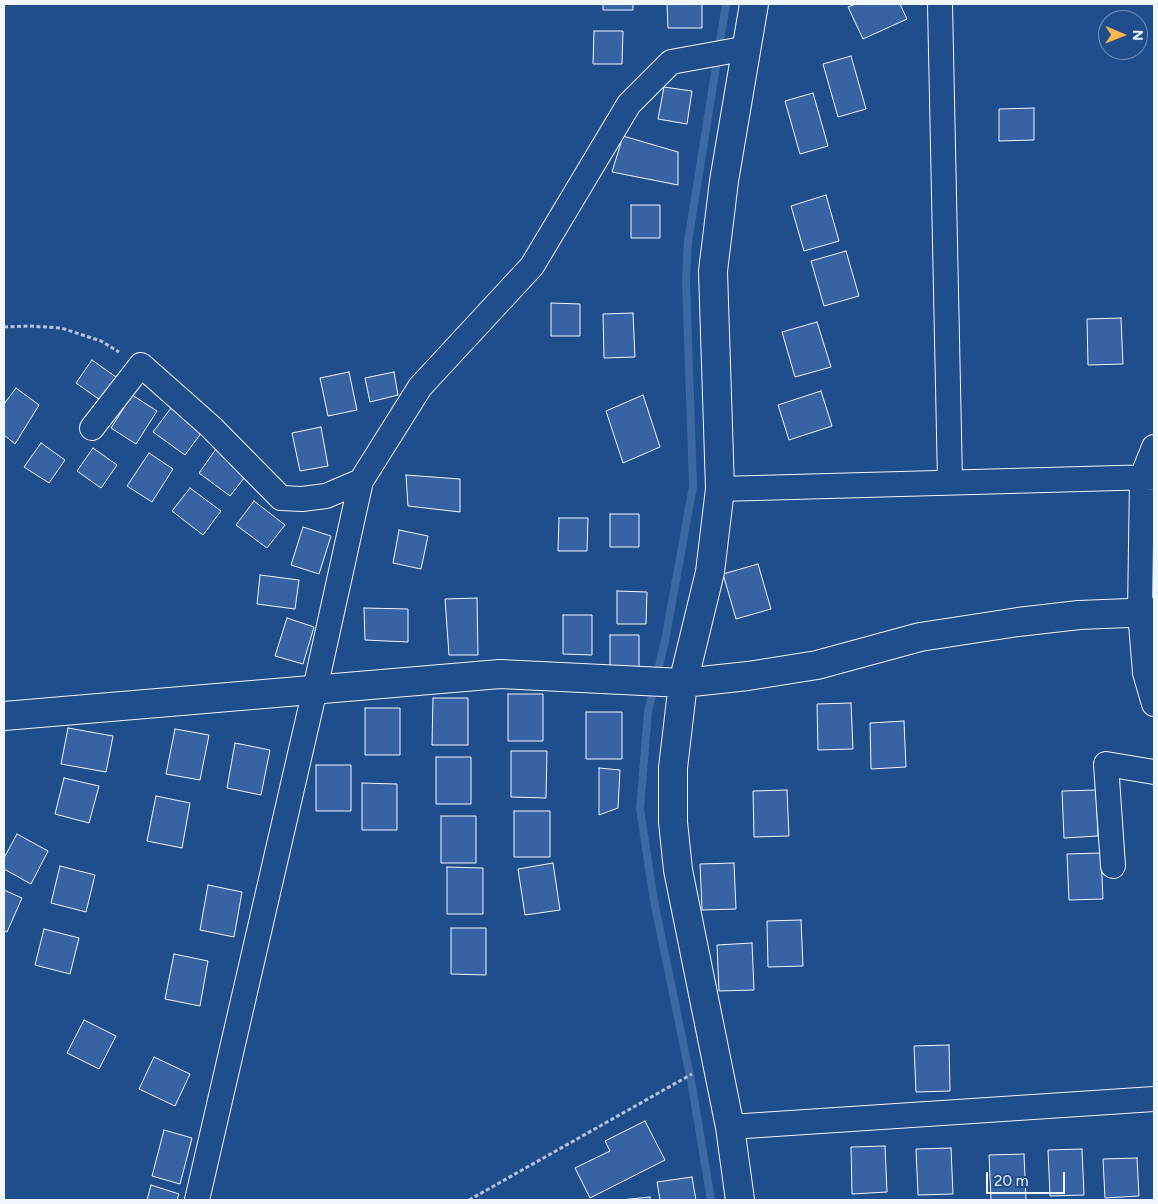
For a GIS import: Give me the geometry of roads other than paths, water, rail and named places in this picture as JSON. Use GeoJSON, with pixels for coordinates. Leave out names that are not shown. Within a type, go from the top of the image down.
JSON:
{"type":"FeatureCollection","features":[{"type":"Feature","properties":{"kind":"street"},"geometry":{"type":"LineString","coordinates":[[740,1200],[730,1127],[684,909],[673,822],[672,768],[683,683],[710,572],[720,489],[713,270],[724,181],[754,4]]}},
{"type":"Feature","properties":{"kind":"street"},"geometry":{"type":"LineString","coordinates":[[940,4],[950,482]]}},
{"type":"Feature","properties":{"kind":"street"},"geometry":{"type":"LineString","coordinates":[[197,1200],[316,689],[361,481],[420,387],[532,266],[629,104],[671,62],[748,48]]}},
{"type":"Feature","properties":{"kind":"street"},"geometry":{"type":"LineString","coordinates":[[92,428],[141,365],[212,427],[281,498],[302,499],[326,496],[361,481]]}},
{"type":"Feature","properties":{"kind":"street"},"geometry":{"type":"LineString","coordinates":[[1154,447],[1148,477],[1145,673],[1154,704]]}},
{"type":"Feature","properties":{"kind":"street"},"geometry":{"type":"LineString","coordinates":[[720,489],[1148,477]]}},
{"type":"Feature","properties":{"kind":"street"},"geometry":{"type":"LineString","coordinates":[[4,716],[500,674],[683,683],[748,676],[817,665],[920,638],[1018,622],[1079,614],[1147,612]]}},
{"type":"Feature","properties":{"kind":"street"},"geometry":{"type":"LineString","coordinates":[[1113,866],[1106,764],[1154,772]]}},
{"type":"Feature","properties":{"kind":"street"},"geometry":{"type":"LineString","coordinates":[[730,1127],[1154,1099]]}},
{"type":"Feature","properties":{"kind":"waterway"},"geometry":{"type":"LineString","coordinates":[[711,1200],[692,1086],[654,901],[640,809],[648,712],[665,641],[693,486],[686,280],[688,242],[726,4]]}}]}
